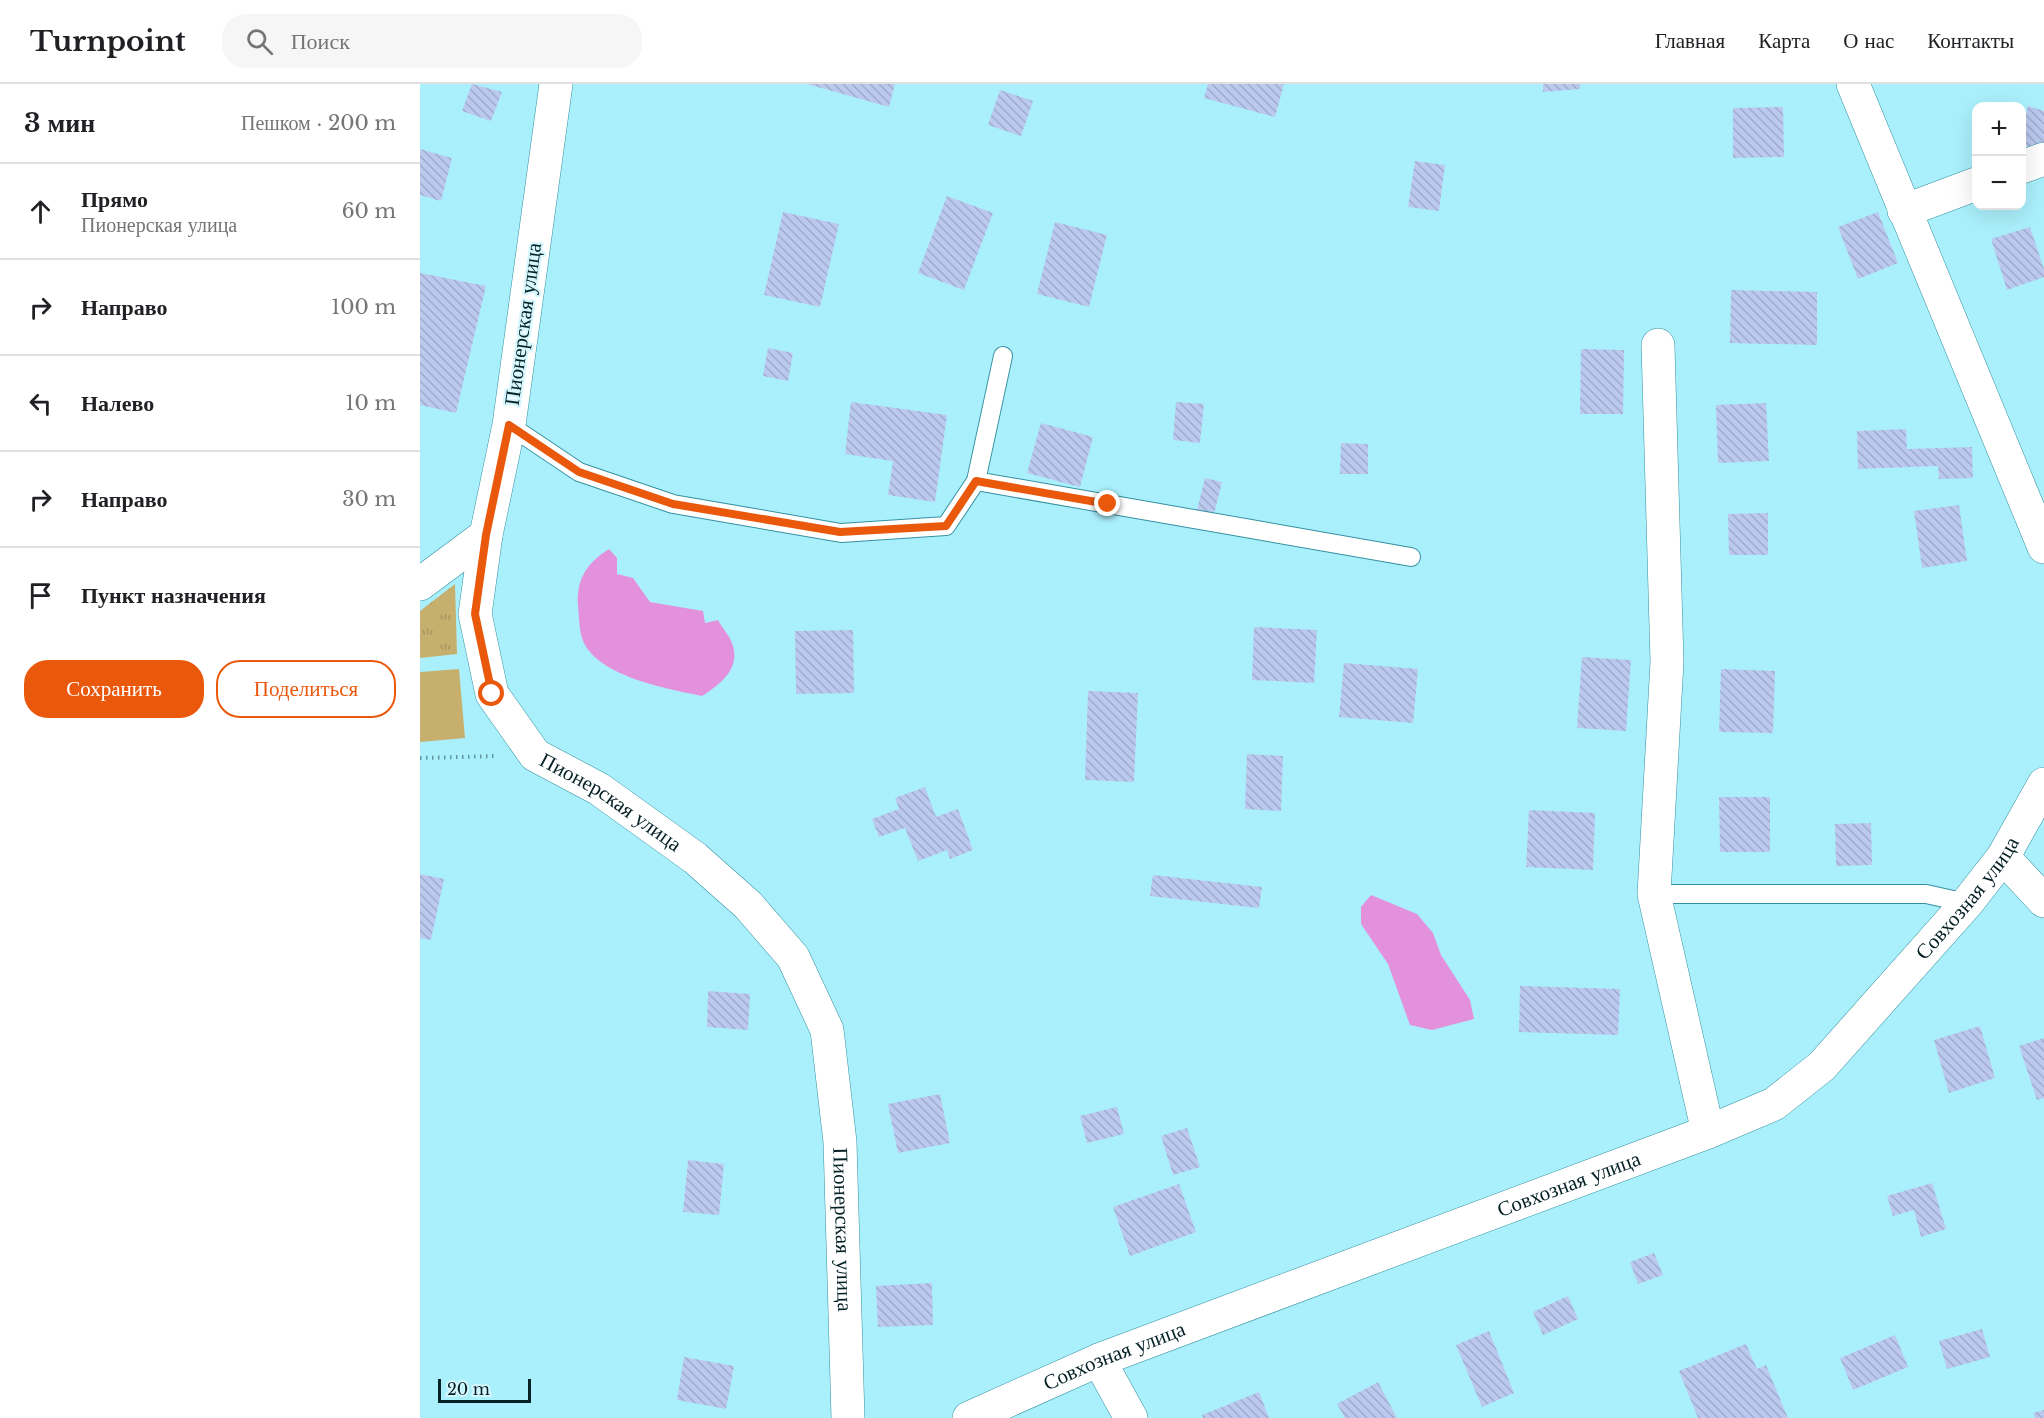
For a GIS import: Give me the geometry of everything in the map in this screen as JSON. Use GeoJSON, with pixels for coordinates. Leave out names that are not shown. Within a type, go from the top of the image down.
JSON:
{"type":"FeatureCollection","features":[{"type":"Feature","properties":{"kind":"street","name":"Пионерская улица"},"geometry":{"type":"LineString","coordinates":[[556,84],[509,425],[486,535],[475,614],[492,694],[535,755],[599,789],[695,858],[748,905],[793,957],[827,1030],[830,1053],[840,1142],[848,1418]]}},
{"type":"Feature","properties":{"kind":"street"},"geometry":{"type":"LineString","coordinates":[[1853,84],[2044,547]]}},
{"type":"Feature","properties":{"kind":"street"},"geometry":{"type":"LineString","coordinates":[[2026,166],[2044,159]]}},
{"type":"Feature","properties":{"kind":"street"},"geometry":{"type":"LineString","coordinates":[[1904,211],[1972,186]]}},
{"type":"Feature","properties":{"kind":"street"},"geometry":{"type":"LineString","coordinates":[[1658,345],[1667,662],[1654,894],[1708,1132]]}},
{"type":"Feature","properties":{"kind":"street"},"geometry":{"type":"LineString","coordinates":[[420,584],[486,535]]}},
{"type":"Feature","properties":{"kind":"street","name":"Совхозная улица"},"geometry":{"type":"LineString","coordinates":[[969,1418],[1099,1360],[1708,1132],[1774,1104],[1822,1066],[1967,903],[2003,857],[2044,784]]}},
{"type":"Feature","properties":{"kind":"street"},"geometry":{"type":"LineString","coordinates":[[2003,857],[2044,902]]}},
{"type":"Feature","properties":{"kind":"street"},"geometry":{"type":"LineString","coordinates":[[1099,1360],[1131,1418]]}},
{"type":"Feature","properties":{"kind":"lane"},"geometry":{"type":"LineString","coordinates":[[509,425],[579,472],[673,504],[840,532],[946,526],[976,481],[1003,356]]}},
{"type":"Feature","properties":{"kind":"lane"},"geometry":{"type":"LineString","coordinates":[[976,481],[1411,557]]}},
{"type":"Feature","properties":{"kind":"lane"},"geometry":{"type":"LineString","coordinates":[[1654,894],[1926,894],[1967,903]]}},
{"type":"Feature","properties":{"kind":"path"},"geometry":{"type":"LineString","coordinates":[[420,758],[535,755]]}},
{"type":"Feature","properties":{"kind":"green space"},"geometry":{"type":"Polygon","coordinates":[[[455,584],[457,654],[420,658],[420,611],[455,584]]]}},
{"type":"Feature","properties":{"kind":"green space"},"geometry":{"type":"Polygon","coordinates":[[[459,669],[465,738],[420,742],[420,672],[459,669]]]}},
{"type":"Feature","properties":{"kind":"shaded area"},"geometry":{"type":"Polygon","coordinates":[[[609,549],[617,558],[617,574],[633,578],[650,602],[703,611],[705,623],[718,620],[733,646],[734,662],[726,676],[715,687],[702,696],[652,685],[616,671],[589,651],[580,630],[579,588],[589,566],[609,549]]]}},
{"type":"Feature","properties":{"kind":"shaded area"},"geometry":{"type":"Polygon","coordinates":[[[1371,895],[1417,914],[1433,933],[1441,955],[1470,1000],[1474,1019],[1432,1030],[1410,1025],[1388,964],[1361,924],[1361,907],[1371,895]]]}},
{"type":"Feature","properties":{"kind":"building"},"geometry":{"type":"Polygon","coordinates":[[[472,84],[502,92],[491,121],[462,111],[472,84]]]}},
{"type":"Feature","properties":{"kind":"building"},"geometry":{"type":"Polygon","coordinates":[[[807,84],[895,84],[889,107],[807,84]]]}},
{"type":"Feature","properties":{"kind":"building"},"geometry":{"type":"Polygon","coordinates":[[[1208,84],[1284,84],[1275,117],[1204,98],[1208,84]]]}},
{"type":"Feature","properties":{"kind":"building"},"geometry":{"type":"Polygon","coordinates":[[[1543,84],[1580,84],[1580,89],[1543,92],[1543,84]]]}},
{"type":"Feature","properties":{"kind":"building"},"geometry":{"type":"Polygon","coordinates":[[[1000,90],[1033,101],[1021,136],[988,125],[1000,90]]]}},
{"type":"Feature","properties":{"kind":"building"},"geometry":{"type":"Polygon","coordinates":[[[2028,106],[2044,111],[2044,152],[2026,146],[2028,106]]]}},
{"type":"Feature","properties":{"kind":"building"},"geometry":{"type":"Polygon","coordinates":[[[1783,107],[1784,157],[1733,158],[1733,108],[1783,107]]]}},
{"type":"Feature","properties":{"kind":"building"},"geometry":{"type":"Polygon","coordinates":[[[420,149],[452,158],[441,201],[420,195],[420,149]]]}},
{"type":"Feature","properties":{"kind":"building"},"geometry":{"type":"Polygon","coordinates":[[[1415,161],[1445,165],[1439,211],[1408,207],[1415,161]]]}},
{"type":"Feature","properties":{"kind":"building"},"geometry":{"type":"Polygon","coordinates":[[[947,196],[993,213],[964,290],[918,273],[947,196]]]}},
{"type":"Feature","properties":{"kind":"building"},"geometry":{"type":"Polygon","coordinates":[[[783,212],[839,224],[820,307],[764,295],[783,212]]]}},
{"type":"Feature","properties":{"kind":"building"},"geometry":{"type":"Polygon","coordinates":[[[1878,212],[1898,263],[1858,279],[1838,227],[1878,212]]]}},
{"type":"Feature","properties":{"kind":"building"},"geometry":{"type":"Polygon","coordinates":[[[1055,222],[1107,235],[1089,307],[1037,294],[1055,222]]]}},
{"type":"Feature","properties":{"kind":"building"},"geometry":{"type":"Polygon","coordinates":[[[2030,227],[2044,269],[2044,277],[2007,290],[1991,239],[2030,227]]]}},
{"type":"Feature","properties":{"kind":"building"},"geometry":{"type":"Polygon","coordinates":[[[420,273],[486,286],[456,413],[420,405],[420,273]]]}},
{"type":"Feature","properties":{"kind":"building"},"geometry":{"type":"Polygon","coordinates":[[[1731,290],[1817,292],[1817,345],[1730,343],[1731,290]]]}},
{"type":"Feature","properties":{"kind":"building"},"geometry":{"type":"Polygon","coordinates":[[[768,348],[793,353],[788,381],[763,376],[768,348]]]}},
{"type":"Feature","properties":{"kind":"building"},"geometry":{"type":"Polygon","coordinates":[[[1581,349],[1624,350],[1623,414],[1580,414],[1581,349]]]}},
{"type":"Feature","properties":{"kind":"building"},"geometry":{"type":"Polygon","coordinates":[[[851,402],[947,415],[935,502],[888,495],[893,461],[845,454],[851,402]]]}},
{"type":"Feature","properties":{"kind":"building"},"geometry":{"type":"Polygon","coordinates":[[[1176,402],[1204,404],[1200,443],[1173,440],[1176,402]]]}},
{"type":"Feature","properties":{"kind":"building"},"geometry":{"type":"Polygon","coordinates":[[[1766,403],[1769,461],[1718,463],[1716,405],[1766,403]]]}},
{"type":"Feature","properties":{"kind":"building"},"geometry":{"type":"Polygon","coordinates":[[[1041,423],[1093,437],[1080,487],[1027,473],[1041,423]]]}},
{"type":"Feature","properties":{"kind":"building"},"geometry":{"type":"Polygon","coordinates":[[[1906,429],[1907,449],[1972,447],[1973,478],[1939,479],[1938,466],[1858,469],[1857,431],[1906,429]]]}},
{"type":"Feature","properties":{"kind":"building"},"geometry":{"type":"Polygon","coordinates":[[[1341,443],[1368,444],[1368,474],[1340,474],[1341,443]]]}},
{"type":"Feature","properties":{"kind":"building"},"geometry":{"type":"Polygon","coordinates":[[[1205,478],[1222,482],[1213,518],[1196,514],[1205,478]]]}},
{"type":"Feature","properties":{"kind":"building"},"geometry":{"type":"Polygon","coordinates":[[[1959,505],[1967,561],[1922,568],[1914,511],[1959,505]]]}},
{"type":"Feature","properties":{"kind":"building"},"geometry":{"type":"Polygon","coordinates":[[[1768,513],[1768,555],[1729,555],[1728,514],[1768,513]]]}},
{"type":"Feature","properties":{"kind":"building"},"geometry":{"type":"Polygon","coordinates":[[[1254,627],[1317,630],[1314,683],[1252,680],[1254,627]]]}},
{"type":"Feature","properties":{"kind":"building"},"geometry":{"type":"Polygon","coordinates":[[[853,630],[854,693],[796,694],[795,631],[853,630]]]}},
{"type":"Feature","properties":{"kind":"building"},"geometry":{"type":"Polygon","coordinates":[[[1582,657],[1631,660],[1626,731],[1577,728],[1582,657]]]}},
{"type":"Feature","properties":{"kind":"building"},"geometry":{"type":"Polygon","coordinates":[[[1344,663],[1418,669],[1413,723],[1339,717],[1344,663]]]}},
{"type":"Feature","properties":{"kind":"building"},"geometry":{"type":"Polygon","coordinates":[[[1721,669],[1775,671],[1773,733],[1719,732],[1721,669]]]}},
{"type":"Feature","properties":{"kind":"building"},"geometry":{"type":"Polygon","coordinates":[[[1088,691],[1138,693],[1134,782],[1085,780],[1088,691]]]}},
{"type":"Feature","properties":{"kind":"building"},"geometry":{"type":"Polygon","coordinates":[[[1247,754],[1283,756],[1281,811],[1245,809],[1247,754]]]}},
{"type":"Feature","properties":{"kind":"building"},"geometry":{"type":"Polygon","coordinates":[[[925,787],[936,817],[958,809],[973,850],[950,859],[947,850],[918,861],[905,828],[879,837],[872,819],[899,809],[895,798],[925,787]]]}},
{"type":"Feature","properties":{"kind":"building"},"geometry":{"type":"Polygon","coordinates":[[[1719,797],[1770,797],[1770,852],[1720,852],[1719,797]]]}},
{"type":"Feature","properties":{"kind":"building"},"geometry":{"type":"Polygon","coordinates":[[[1529,810],[1595,813],[1593,870],[1526,867],[1529,810]]]}},
{"type":"Feature","properties":{"kind":"building"},"geometry":{"type":"Polygon","coordinates":[[[1871,823],[1872,865],[1836,866],[1835,824],[1871,823]]]}},
{"type":"Feature","properties":{"kind":"building"},"geometry":{"type":"Polygon","coordinates":[[[420,874],[444,879],[431,940],[420,938],[420,874]]]}},
{"type":"Feature","properties":{"kind":"building"},"geometry":{"type":"Polygon","coordinates":[[[1153,875],[1262,887],[1259,908],[1150,896],[1153,875]]]}},
{"type":"Feature","properties":{"kind":"building"},"geometry":{"type":"Polygon","coordinates":[[[1520,986],[1620,989],[1618,1035],[1519,1032],[1520,986]]]}},
{"type":"Feature","properties":{"kind":"building"},"geometry":{"type":"Polygon","coordinates":[[[708,991],[750,994],[748,1030],[707,1027],[708,991]]]}},
{"type":"Feature","properties":{"kind":"building"},"geometry":{"type":"Polygon","coordinates":[[[1980,1026],[1995,1078],[1949,1093],[1934,1040],[1980,1026]]]}},
{"type":"Feature","properties":{"kind":"building"},"geometry":{"type":"Polygon","coordinates":[[[2044,1038],[2044,1098],[2037,1100],[2019,1046],[2044,1038]]]}},
{"type":"Feature","properties":{"kind":"building"},"geometry":{"type":"Polygon","coordinates":[[[940,1094],[950,1143],[898,1153],[888,1104],[940,1094]]]}},
{"type":"Feature","properties":{"kind":"building"},"geometry":{"type":"Polygon","coordinates":[[[1117,1107],[1124,1134],[1087,1143],[1080,1116],[1117,1107]]]}},
{"type":"Feature","properties":{"kind":"building"},"geometry":{"type":"Polygon","coordinates":[[[1187,1128],[1200,1167],[1173,1175],[1161,1136],[1187,1128]]]}},
{"type":"Feature","properties":{"kind":"building"},"geometry":{"type":"Polygon","coordinates":[[[688,1160],[724,1164],[719,1215],[683,1212],[688,1160]]]}},
{"type":"Feature","properties":{"kind":"building"},"geometry":{"type":"Polygon","coordinates":[[[1932,1183],[1946,1229],[1921,1237],[1914,1210],[1893,1216],[1887,1196],[1932,1183]]]}},
{"type":"Feature","properties":{"kind":"building"},"geometry":{"type":"Polygon","coordinates":[[[1179,1184],[1196,1232],[1130,1256],[1113,1207],[1179,1184]]]}},
{"type":"Feature","properties":{"kind":"building"},"geometry":{"type":"Polygon","coordinates":[[[1654,1253],[1663,1275],[1638,1284],[1630,1262],[1654,1253]]]}},
{"type":"Feature","properties":{"kind":"building"},"geometry":{"type":"Polygon","coordinates":[[[932,1283],[933,1325],[878,1327],[876,1286],[932,1283]]]}},
{"type":"Feature","properties":{"kind":"building"},"geometry":{"type":"Polygon","coordinates":[[[1568,1296],[1578,1319],[1543,1335],[1533,1312],[1568,1296]]]}},
{"type":"Feature","properties":{"kind":"building"},"geometry":{"type":"Polygon","coordinates":[[[1982,1329],[1990,1357],[1947,1369],[1939,1341],[1982,1329]]]}},
{"type":"Feature","properties":{"kind":"building"},"geometry":{"type":"Polygon","coordinates":[[[1489,1331],[1514,1393],[1482,1407],[1456,1345],[1489,1331]]]}},
{"type":"Feature","properties":{"kind":"building"},"geometry":{"type":"Polygon","coordinates":[[[1895,1335],[1908,1367],[1853,1390],[1840,1358],[1895,1335]]]}},
{"type":"Feature","properties":{"kind":"building"},"geometry":{"type":"Polygon","coordinates":[[[1746,1344],[1757,1369],[1766,1365],[1788,1418],[1698,1418],[1679,1371],[1746,1344]]]}},
{"type":"Feature","properties":{"kind":"building"},"geometry":{"type":"Polygon","coordinates":[[[684,1357],[734,1366],[726,1409],[677,1400],[684,1357]]]}},
{"type":"Feature","properties":{"kind":"building"},"geometry":{"type":"Polygon","coordinates":[[[1378,1382],[1397,1418],[1345,1418],[1337,1404],[1378,1382]]]}},
{"type":"Feature","properties":{"kind":"building"},"geometry":{"type":"Polygon","coordinates":[[[1259,1392],[1269,1418],[1203,1418],[1202,1415],[1259,1392]]]}},
{"type":"Feature","properties":{"kind":"building"},"geometry":{"type":"Polygon","coordinates":[[[2044,1410],[2044,1418],[2035,1418],[2033,1413],[2044,1410]]]}},
{"type":"Feature","properties":{"kind":"route"},"geometry":{"type":"LineString","coordinates":[[492,694],[475,614],[486,535],[509,425],[579,472],[673,504],[840,532],[946,526],[976,481],[1108,504]]}}]}
